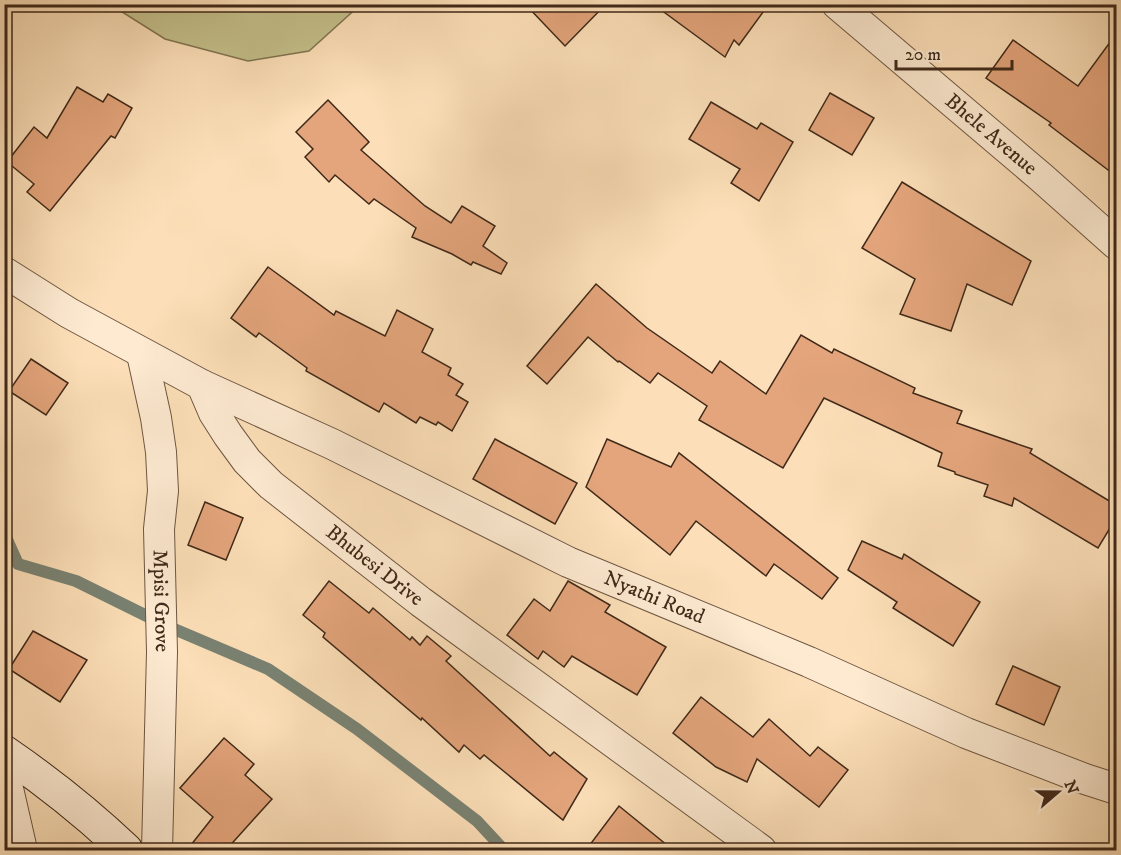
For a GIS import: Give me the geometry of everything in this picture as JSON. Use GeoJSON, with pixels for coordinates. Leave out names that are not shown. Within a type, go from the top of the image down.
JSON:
{"type":"FeatureCollection","features":[{"type":"Feature","properties":{"kind":"street","name":"Bhele Avenue"},"geometry":{"type":"LineString","coordinates":[[837,4],[1033,170],[1116,244]]}},
{"type":"Feature","properties":{"kind":"street"},"geometry":{"type":"LineString","coordinates":[[4,272],[69,313],[201,385]]}},
{"type":"Feature","properties":{"kind":"street","name":"Mpisi Grove"},"geometry":{"type":"LineString","coordinates":[[142,354],[162,452],[164,491],[159,529],[162,652],[157,850]]}},
{"type":"Feature","properties":{"kind":"street","name":"Nyathi Road"},"geometry":{"type":"LineString","coordinates":[[201,385],[332,444],[568,562],[808,662],[966,733],[1116,789]]}},
{"type":"Feature","properties":{"kind":"street","name":"Bhubesi Drive"},"geometry":{"type":"LineString","coordinates":[[201,385],[214,413],[228,435],[247,461],[271,485],[421,602],[761,850]]}},
{"type":"Feature","properties":{"kind":"street"},"geometry":{"type":"LineString","coordinates":[[4,752],[47,781],[91,817],[126,850]]}},
{"type":"Feature","properties":{"kind":"street"},"geometry":{"type":"LineString","coordinates":[[4,771],[22,850]]}},
{"type":"Feature","properties":{"kind":"shaded area"},"geometry":{"type":"Polygon","coordinates":[[[111,5],[360,5],[309,51],[248,61],[165,39],[111,5]]]}},
{"type":"Feature","properties":{"kind":"building"},"geometry":{"type":"Polygon","coordinates":[[[525,4],[606,4],[565,46],[525,4]]]}},
{"type":"Feature","properties":{"kind":"building"},"geometry":{"type":"Polygon","coordinates":[[[653,4],[769,4],[739,45],[734,40],[725,57],[653,4]]]}},
{"type":"Feature","properties":{"kind":"building"},"geometry":{"type":"Polygon","coordinates":[[[1116,34],[1116,176],[1049,125],[1051,123],[986,78],[1013,40],[1078,86],[1116,34]]]}},
{"type":"Feature","properties":{"kind":"building"},"geometry":{"type":"Polygon","coordinates":[[[77,87],[103,102],[108,94],[132,108],[115,138],[111,136],[50,211],[27,192],[34,184],[7,162],[34,127],[47,138],[77,87]]]}},
{"type":"Feature","properties":{"kind":"building"},"geometry":{"type":"Polygon","coordinates":[[[830,93],[874,118],[852,155],[809,130],[830,93]]]}},
{"type":"Feature","properties":{"kind":"building"},"geometry":{"type":"Polygon","coordinates":[[[328,100],[369,142],[361,150],[425,206],[451,223],[462,206],[495,226],[483,246],[507,263],[501,274],[473,262],[471,265],[412,237],[416,228],[374,199],[369,204],[335,175],[329,182],[305,157],[313,149],[296,132],[328,100]]]}},
{"type":"Feature","properties":{"kind":"building"},"geometry":{"type":"Polygon","coordinates":[[[711,102],[757,129],[761,123],[793,142],[759,201],[731,183],[740,169],[689,139],[711,102]]]}},
{"type":"Feature","properties":{"kind":"building"},"geometry":{"type":"Polygon","coordinates":[[[902,182],[1031,261],[1012,305],[967,284],[951,331],[900,314],[915,279],[862,248],[902,182]]]}},
{"type":"Feature","properties":{"kind":"building"},"geometry":{"type":"Polygon","coordinates":[[[268,267],[334,315],[336,311],[385,336],[397,310],[433,329],[422,352],[451,368],[448,375],[463,384],[456,395],[468,402],[452,431],[438,422],[436,425],[420,417],[416,423],[384,403],[379,412],[306,371],[307,368],[259,333],[256,337],[231,318],[268,267]]]}},
{"type":"Feature","properties":{"kind":"building"},"geometry":{"type":"Polygon","coordinates":[[[596,284],[647,328],[712,373],[720,361],[766,394],[801,335],[832,353],[834,349],[915,388],[913,393],[962,411],[957,423],[1032,449],[1030,453],[1116,505],[1116,518],[1098,548],[1014,498],[1012,506],[984,496],[988,485],[938,466],[942,453],[824,398],[783,468],[699,420],[707,406],[658,373],[650,383],[618,362],[588,337],[547,384],[527,366],[596,284]]]}},
{"type":"Feature","properties":{"kind":"building"},"geometry":{"type":"Polygon","coordinates":[[[31,359],[68,383],[46,415],[9,391],[31,359]]]}},
{"type":"Feature","properties":{"kind":"building"},"geometry":{"type":"Polygon","coordinates":[[[495,439],[577,483],[555,524],[473,479],[495,439]]]}},
{"type":"Feature","properties":{"kind":"building"},"geometry":{"type":"Polygon","coordinates":[[[607,439],[671,467],[679,453],[838,578],[822,599],[774,564],[766,576],[696,521],[670,555],[586,487],[607,439]]]}},
{"type":"Feature","properties":{"kind":"building"},"geometry":{"type":"Polygon","coordinates":[[[205,502],[243,518],[226,560],[188,545],[205,502]]]}},
{"type":"Feature","properties":{"kind":"building"},"geometry":{"type":"Polygon","coordinates":[[[862,541],[902,559],[904,554],[980,602],[953,646],[893,608],[897,602],[848,570],[862,541]]]}},
{"type":"Feature","properties":{"kind":"building"},"geometry":{"type":"Polygon","coordinates":[[[329,581],[369,613],[373,608],[410,640],[412,637],[420,645],[427,636],[451,656],[446,661],[550,756],[554,752],[587,779],[563,820],[484,755],[480,759],[464,745],[459,752],[422,718],[421,720],[323,637],[325,633],[303,615],[329,581]]]}},
{"type":"Feature","properties":{"kind":"building"},"geometry":{"type":"Polygon","coordinates":[[[568,581],[610,605],[605,612],[666,647],[637,695],[572,656],[564,667],[543,651],[538,659],[507,635],[534,599],[550,611],[568,581]]]}},
{"type":"Feature","properties":{"kind":"building"},"geometry":{"type":"Polygon","coordinates":[[[33,631],[87,660],[60,702],[9,669],[33,631]]]}},
{"type":"Feature","properties":{"kind":"building"},"geometry":{"type":"Polygon","coordinates":[[[1013,666],[1060,687],[1044,725],[996,704],[1013,666]]]}},
{"type":"Feature","properties":{"kind":"building"},"geometry":{"type":"Polygon","coordinates":[[[701,697],[753,737],[769,719],[810,756],[818,747],[848,770],[819,807],[757,759],[747,782],[716,767],[673,733],[701,697]]]}},
{"type":"Feature","properties":{"kind":"building"},"geometry":{"type":"Polygon","coordinates":[[[224,738],[254,764],[245,775],[272,799],[226,850],[187,850],[213,817],[180,788],[224,738]]]}},
{"type":"Feature","properties":{"kind":"building"},"geometry":{"type":"Polygon","coordinates":[[[619,806],[673,850],[586,850],[619,806]]]}},
{"type":"Feature","properties":{"kind":"waterway"},"geometry":{"type":"LineString","coordinates":[[4,533],[18,564],[76,581],[167,626],[268,669],[357,729],[477,821],[504,850]]}}]}
